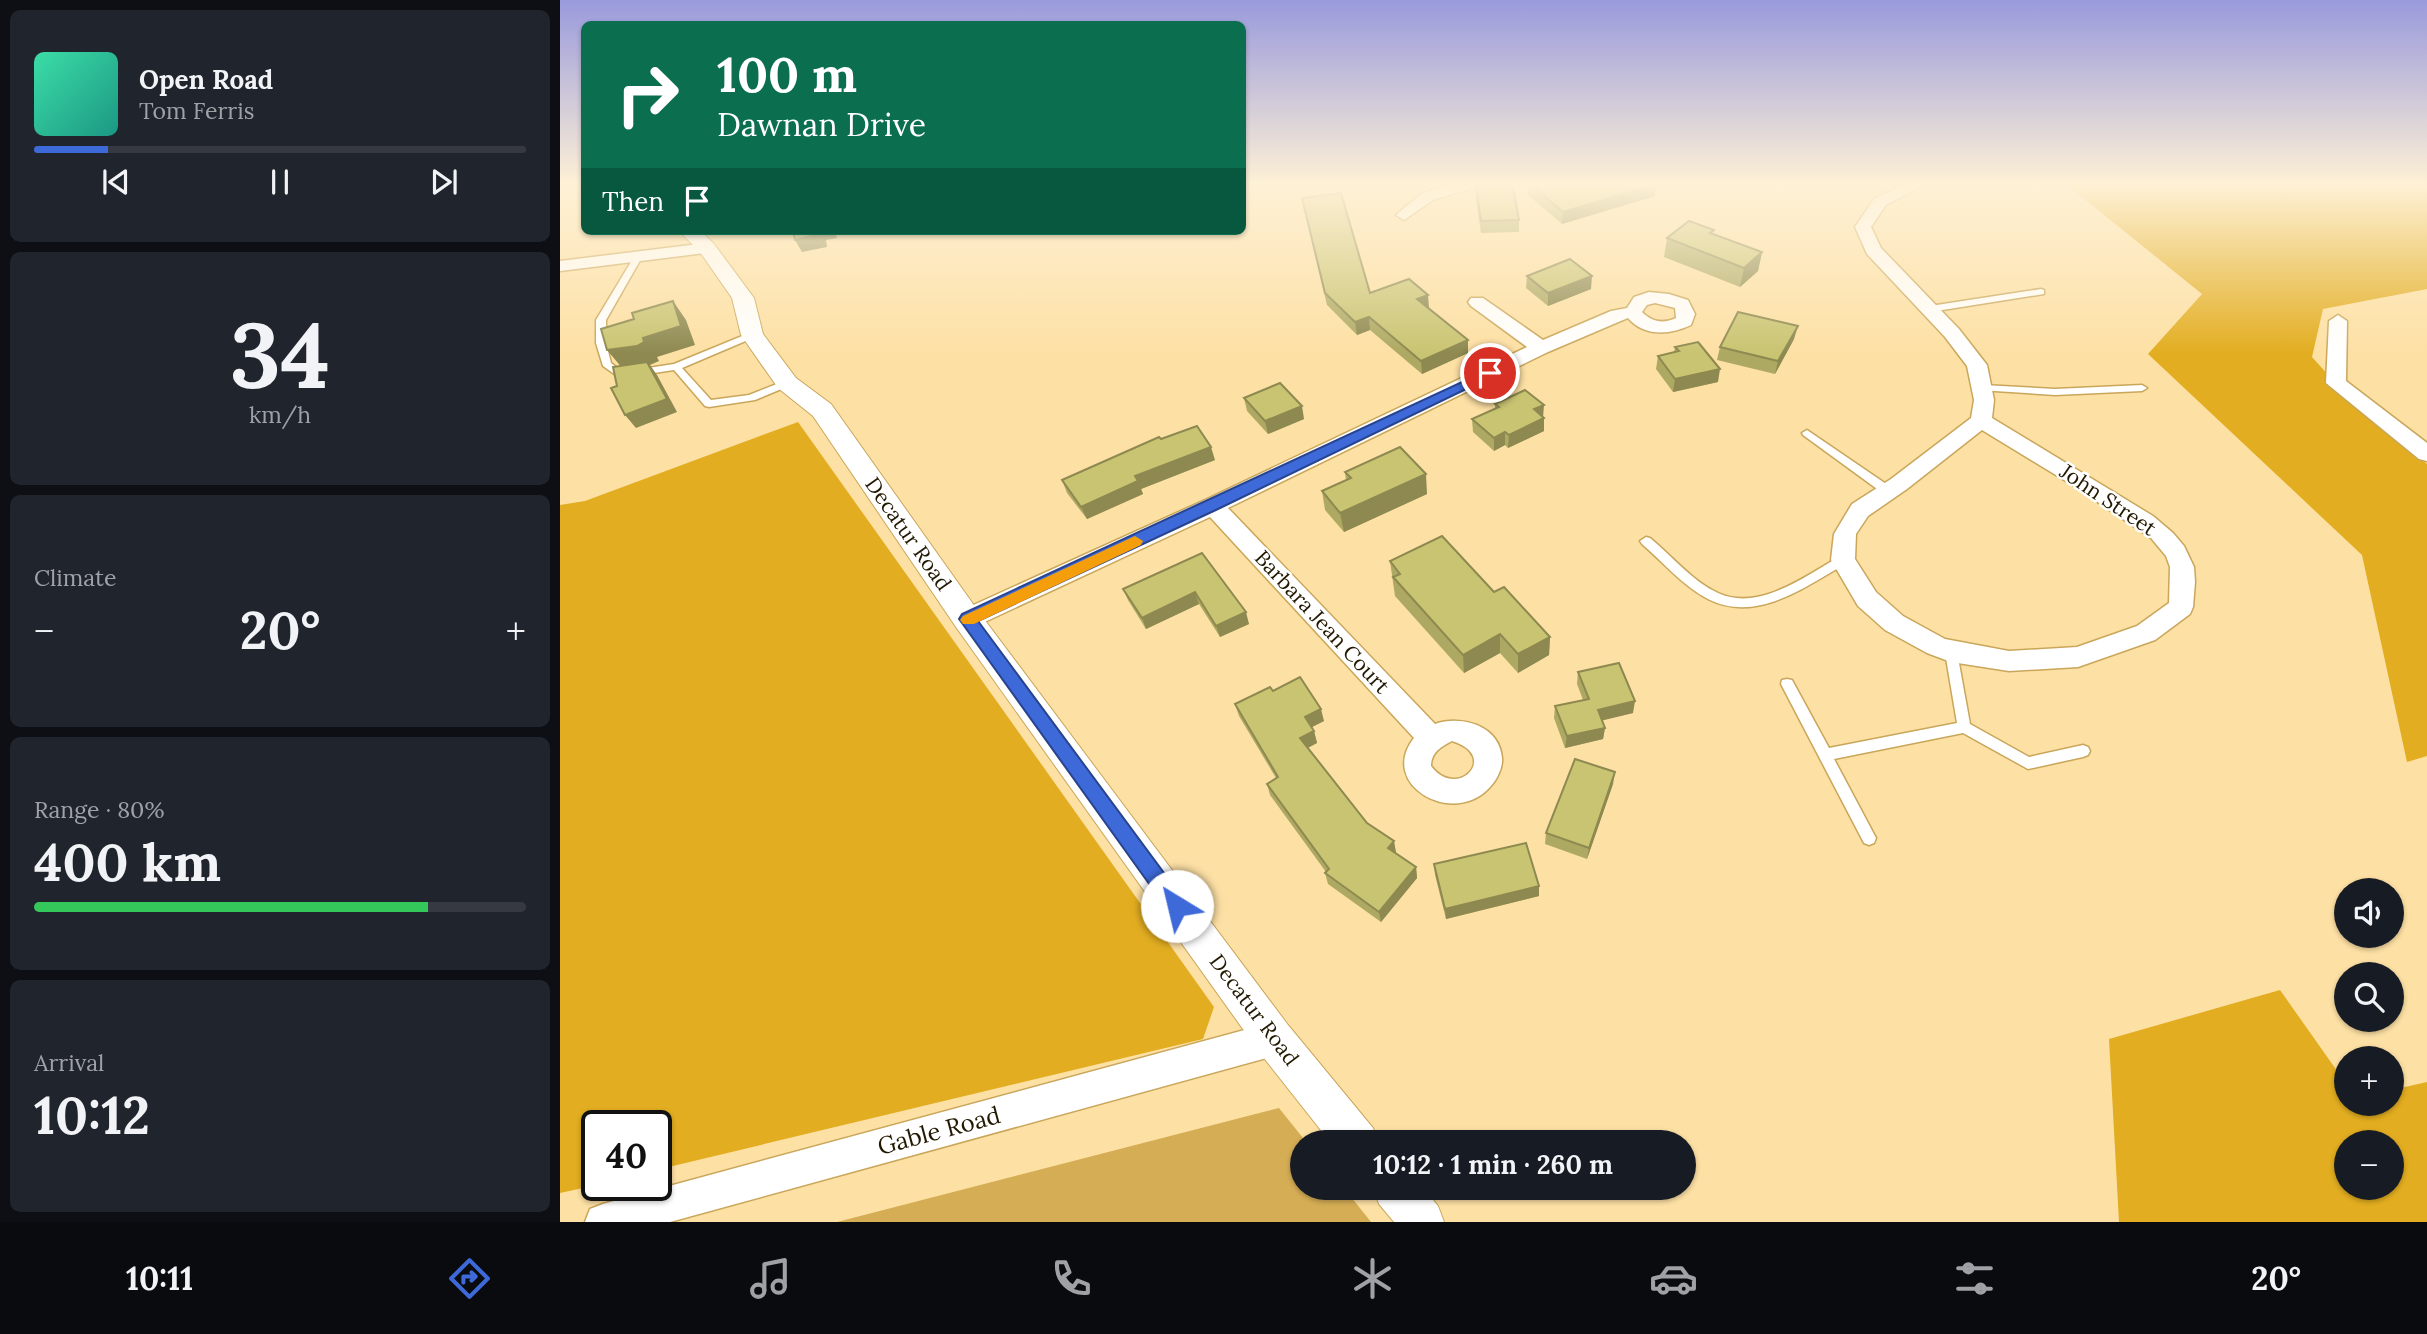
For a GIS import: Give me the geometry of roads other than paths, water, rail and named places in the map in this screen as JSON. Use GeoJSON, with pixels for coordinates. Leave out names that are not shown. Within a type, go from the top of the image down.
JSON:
{"type":"FeatureCollection","features":[{"type":"Feature","properties":{"kind":"street"},"geometry":{"type":"LineString","coordinates":[[560,266],[638,257],[698,240]]}},
{"type":"Feature","properties":{"kind":"street","name":"Decatur Road"},"geometry":{"type":"LineString","coordinates":[[698,240],[743,298],[752,335],[787,383],[822,410],[967,619],[1274,1039],[1348,1130]]}},
{"type":"Feature","properties":{"kind":"street"},"geometry":{"type":"LineString","coordinates":[[1843,560],[1845,534],[1860,510],[1981,421],[1983,388],[1977,365],[1930,309],[1873,250],[1869,240]]}},
{"type":"Feature","properties":{"kind":"street"},"geometry":{"type":"LineString","coordinates":[[1477,302],[1541,348]]}},
{"type":"Feature","properties":{"kind":"street"},"geometry":{"type":"LineString","coordinates":[[967,619],[1213,506],[1541,348],[1618,315],[1633,312]]}},
{"type":"Feature","properties":{"kind":"street"},"geometry":{"type":"LineString","coordinates":[[2339,321],[2336,383],[2427,454]]}},
{"type":"Feature","properties":{"kind":"street","name":"John Street"},"geometry":{"type":"LineString","coordinates":[[1843,560],[1867,599],[1894,623],[1951,652],[2009,661],[2078,657],[2146,633],[2182,607],[2182,565],[2172,545],[2141,520],[2083,481],[1981,421]]}},
{"type":"Feature","properties":{"kind":"street","name":"Barbara Jean Court"},"geometry":{"type":"LineString","coordinates":[[1213,506],[1431,738]]}},
{"type":"Feature","properties":{"kind":"street","name":"Gable Road"},"geometry":{"type":"LineString","coordinates":[[603,1222],[1274,1039]]}},
{"type":"Feature","properties":{"kind":"street"},"geometry":{"type":"LineString","coordinates":[[1405,1200],[1423,1222]]}},
{"type":"Feature","properties":{"kind":"lane"},"geometry":{"type":"LineString","coordinates":[[638,257],[601,320],[601,343],[606,364],[620,375],[676,367],[752,335]]}},
{"type":"Feature","properties":{"kind":"lane"},"geometry":{"type":"LineString","coordinates":[[1930,309],[2041,292]]}},
{"type":"Feature","properties":{"kind":"lane"},"geometry":{"type":"LineString","coordinates":[[676,367],[709,404],[751,398],[787,383]]}},
{"type":"Feature","properties":{"kind":"lane"},"geometry":{"type":"LineString","coordinates":[[1983,388],[2030,392],[2142,388]]}},
{"type":"Feature","properties":{"kind":"lane"},"geometry":{"type":"LineString","coordinates":[[1807,433],[1888,491]]}},
{"type":"Feature","properties":{"kind":"lane"},"geometry":{"type":"LineString","coordinates":[[1646,541],[1714,597],[1742,604],[1765,601],[1843,560]]}},
{"type":"Feature","properties":{"kind":"lane"},"geometry":{"type":"LineString","coordinates":[[1951,652],[1964,727]]}},
{"type":"Feature","properties":{"kind":"lane"},"geometry":{"type":"LineString","coordinates":[[1787,684],[1868,838]]}},
{"type":"Feature","properties":{"kind":"lane"},"geometry":{"type":"LineString","coordinates":[[1825,755],[1964,727],[2028,763],[2083,751]]}}]}
